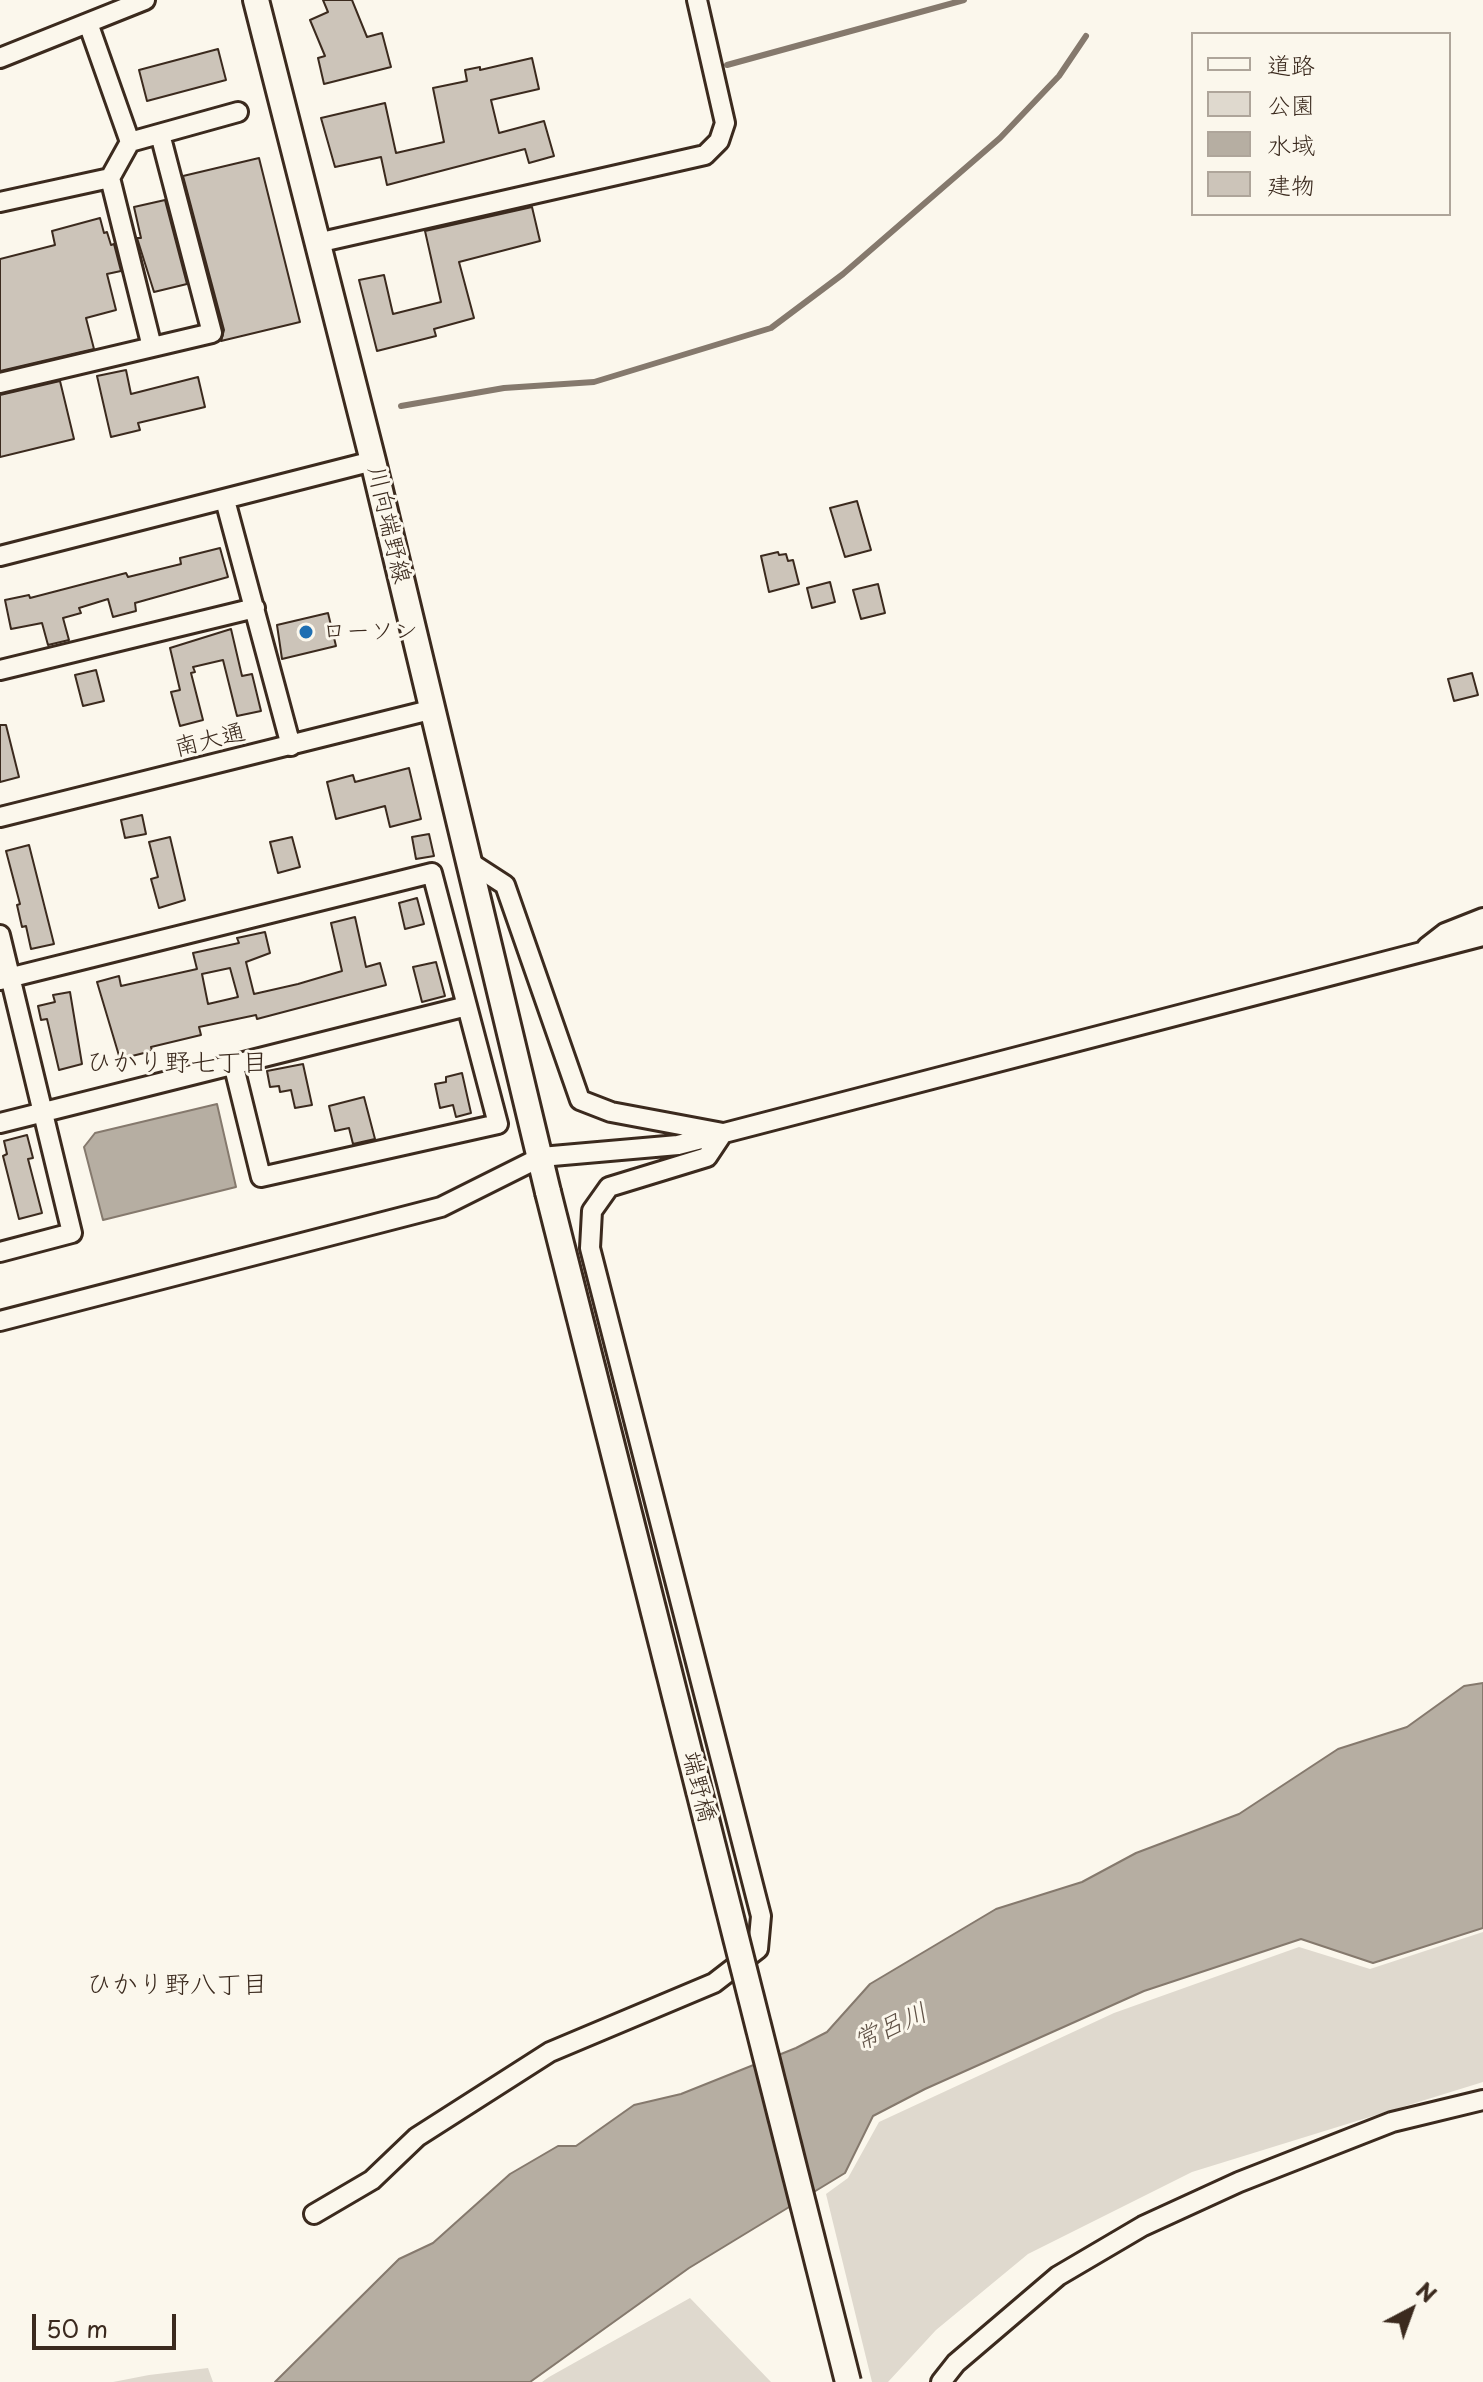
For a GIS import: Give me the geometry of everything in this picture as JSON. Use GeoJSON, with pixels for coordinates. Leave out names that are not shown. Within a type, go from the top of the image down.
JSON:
{"type":"FeatureCollection","features":[{"type":"Feature","properties":{"kind":"main road","name":"川向端野線"},"geometry":{"type":"LineString","coordinates":[[256,0],[373,461],[430,710],[548,1192]]}},
{"type":"Feature","properties":{"kind":"main road","name":"端野橋"},"geometry":{"type":"LineString","coordinates":[[548,1192],[848,2382]]}},
{"type":"Feature","properties":{"kind":"street"},"geometry":{"type":"LineString","coordinates":[[0,58],[145,0]]}},
{"type":"Feature","properties":{"kind":"street"},"geometry":{"type":"LineString","coordinates":[[317,243],[705,155],[719,141],[725,123],[697,0]]}},
{"type":"Feature","properties":{"kind":"street"},"geometry":{"type":"LineString","coordinates":[[88,23],[130,142]]}},
{"type":"Feature","properties":{"kind":"street"},"geometry":{"type":"LineString","coordinates":[[152,347],[110,178],[130,142],[238,112]]}},
{"type":"Feature","properties":{"kind":"street"},"geometry":{"type":"LineString","coordinates":[[0,383],[212,333],[160,134]]}},
{"type":"Feature","properties":{"kind":"street"},"geometry":{"type":"LineString","coordinates":[[0,202],[110,178]]}},
{"type":"Feature","properties":{"kind":"street"},"geometry":{"type":"LineString","coordinates":[[0,556],[373,461]]}},
{"type":"Feature","properties":{"kind":"street"},"geometry":{"type":"LineString","coordinates":[[225,500],[291,746]]}},
{"type":"Feature","properties":{"kind":"street"},"geometry":{"type":"LineString","coordinates":[[0,670],[255,608]]}},
{"type":"Feature","properties":{"kind":"street","name":"南大通"},"geometry":{"type":"LineString","coordinates":[[0,817],[430,710]]}},
{"type":"Feature","properties":{"kind":"street"},"geometry":{"type":"LineString","coordinates":[[468,861],[505,885],[580,1100],[611,1112],[723,1133]]}},
{"type":"Feature","properties":{"kind":"street"},"geometry":{"type":"LineString","coordinates":[[5,979],[432,873],[498,1124],[261,1177],[233,1063]]}},
{"type":"Feature","properties":{"kind":"street"},"geometry":{"type":"LineString","coordinates":[[1422,952],[1445,933],[1483,918]]}},
{"type":"Feature","properties":{"kind":"street"},"geometry":{"type":"LineString","coordinates":[[0,935],[5,979],[43,1112],[72,1233],[0,1252]]}},
{"type":"Feature","properties":{"kind":"street"},"geometry":{"type":"LineString","coordinates":[[0,1321],[441,1207],[541,1157],[678,1145],[1483,936]]}},
{"type":"Feature","properties":{"kind":"street"},"geometry":{"type":"LineString","coordinates":[[0,1123],[467,1006]]}},
{"type":"Feature","properties":{"kind":"street"},"geometry":{"type":"LineString","coordinates":[[314,2214],[372,2180],[417,2137],[550,2052],[714,1983],[758,1949],[761,1916],[590,1248],[592,1211],[609,1187],[707,1157],[723,1133]]}},
{"type":"Feature","properties":{"kind":"street"},"geometry":{"type":"LineString","coordinates":[[941,2382],[956,2363],[1058,2276],[1143,2226],[1239,2182],[1392,2122],[1483,2100]]}},
{"type":"Feature","properties":{"kind":"green space"},"geometry":{"type":"Polygon","coordinates":[[[1483,1932],[1483,2082],[1192,2172],[1028,2254],[936,2330],[888,2382],[872,2382],[826,2194],[848,2178],[879,2122],[1114,2013],[1299,1947],[1370,1969],[1483,1932]]]}},
{"type":"Feature","properties":{"kind":"green space"},"geometry":{"type":"Polygon","coordinates":[[[690,2298],[771,2382],[542,2382],[549,2377],[690,2298]]]}},
{"type":"Feature","properties":{"kind":"green space"},"geometry":{"type":"Polygon","coordinates":[[[208,2368],[213,2382],[113,2382],[149,2375],[208,2368]]]}},
{"type":"Feature","properties":{"kind":"water"},"geometry":{"type":"Polygon","coordinates":[[[217,1104],[236,1187],[103,1220],[84,1147],[95,1133],[217,1104]]]}},
{"type":"Feature","properties":{"kind":"water","name":"常呂川"},"geometry":{"type":"Polygon","coordinates":[[[1483,1683],[1483,1928],[1373,1963],[1301,1939],[1144,1991],[925,2089],[873,2116],[845,2173],[689,2268],[530,2382],[275,2382],[399,2259],[433,2243],[510,2174],[558,2146],[576,2146],[634,2105],[681,2094],[796,2048],[827,2032],[870,1984],[996,1909],[1082,1882],[1136,1853],[1239,1814],[1338,1749],[1407,1727],[1464,1686],[1483,1683]]]}},
{"type":"Feature","properties":{"kind":"building"},"geometry":{"type":"Polygon","coordinates":[[[323,0],[352,0],[367,37],[382,33],[391,67],[324,84],[318,58],[325,56],[310,20],[328,12],[323,0]]]}},
{"type":"Feature","properties":{"kind":"building"},"geometry":{"type":"Polygon","coordinates":[[[218,49],[226,80],[147,101],[139,70],[218,49]]]}},
{"type":"Feature","properties":{"kind":"building"},"geometry":{"type":"Polygon","coordinates":[[[532,58],[539,89],[491,100],[499,133],[544,121],[554,156],[529,163],[525,149],[387,185],[381,157],[335,167],[321,118],[385,103],[396,153],[444,142],[433,88],[467,81],[465,70],[480,67],[480,70],[532,58]]]}},
{"type":"Feature","properties":{"kind":"building"},"geometry":{"type":"Polygon","coordinates":[[[259,158],[300,322],[221,341],[224,330],[183,176],[259,158]]]}},
{"type":"Feature","properties":{"kind":"building"},"geometry":{"type":"Polygon","coordinates":[[[165,200],[187,284],[154,292],[137,238],[141,238],[134,207],[165,200]]]}},
{"type":"Feature","properties":{"kind":"building"},"geometry":{"type":"Polygon","coordinates":[[[532,207],[540,241],[459,262],[474,318],[434,329],[436,336],[377,351],[359,280],[384,275],[393,314],[441,302],[425,231],[532,207]]]}},
{"type":"Feature","properties":{"kind":"building"},"geometry":{"type":"Polygon","coordinates":[[[100,218],[104,233],[107,232],[111,245],[114,244],[121,271],[107,274],[116,310],[86,318],[94,349],[0,371],[0,259],[55,245],[52,231],[100,218]]]}},
{"type":"Feature","properties":{"kind":"building"},"geometry":{"type":"Polygon","coordinates":[[[126,370],[131,394],[198,377],[205,407],[138,423],[140,430],[111,437],[97,376],[126,370]]]}},
{"type":"Feature","properties":{"kind":"building"},"geometry":{"type":"Polygon","coordinates":[[[60,381],[74,439],[0,457],[0,395],[60,381]]]}},
{"type":"Feature","properties":{"kind":"building"},"geometry":{"type":"Polygon","coordinates":[[[857,501],[871,550],[845,557],[830,508],[857,501]]]}},
{"type":"Feature","properties":{"kind":"building"},"geometry":{"type":"Polygon","coordinates":[[[220,548],[228,577],[135,603],[136,611],[113,617],[108,599],[79,608],[81,613],[63,618],[69,640],[48,645],[42,623],[11,629],[5,600],[29,595],[30,598],[126,573],[128,577],[181,564],[180,558],[220,548]]]}},
{"type":"Feature","properties":{"kind":"building"},"geometry":{"type":"Polygon","coordinates":[[[778,552],[779,555],[786,554],[788,561],[793,560],[799,584],[769,592],[761,556],[778,552]]]}},
{"type":"Feature","properties":{"kind":"building"},"geometry":{"type":"Polygon","coordinates":[[[830,582],[835,602],[812,608],[807,588],[830,582]]]}},
{"type":"Feature","properties":{"kind":"building"},"geometry":{"type":"Polygon","coordinates":[[[878,584],[885,613],[861,619],[853,590],[878,584]]]}},
{"type":"Feature","properties":{"kind":"building","name":"ローソン"},"geometry":{"type":"Polygon","coordinates":[[[328,613],[336,646],[282,659],[277,625],[328,613]]]}},
{"type":"Feature","properties":{"kind":"building"},"geometry":{"type":"Polygon","coordinates":[[[231,629],[242,676],[252,674],[261,711],[237,716],[223,660],[193,667],[195,672],[191,673],[203,720],[180,726],[171,692],[180,690],[170,648],[231,629]]]}},
{"type":"Feature","properties":{"kind":"building"},"geometry":{"type":"Polygon","coordinates":[[[96,670],[104,701],[83,706],[75,675],[96,670]]]}},
{"type":"Feature","properties":{"kind":"building"},"geometry":{"type":"Polygon","coordinates":[[[1472,673],[1478,695],[1454,701],[1448,679],[1472,673]]]}},
{"type":"Feature","properties":{"kind":"building"},"geometry":{"type":"Polygon","coordinates":[[[0,725],[6,725],[19,777],[0,782],[0,725]]]}},
{"type":"Feature","properties":{"kind":"building"},"geometry":{"type":"Polygon","coordinates":[[[409,768],[421,819],[390,827],[385,806],[336,819],[327,782],[353,775],[355,782],[409,768]]]}},
{"type":"Feature","properties":{"kind":"building"},"geometry":{"type":"Polygon","coordinates":[[[142,815],[146,834],[125,838],[121,820],[142,815]]]}},
{"type":"Feature","properties":{"kind":"building"},"geometry":{"type":"Polygon","coordinates":[[[429,834],[434,856],[416,859],[412,837],[429,834]]]}},
{"type":"Feature","properties":{"kind":"building"},"geometry":{"type":"Polygon","coordinates":[[[170,837],[185,900],[159,908],[151,879],[158,877],[149,842],[170,837]]]}},
{"type":"Feature","properties":{"kind":"building"},"geometry":{"type":"Polygon","coordinates":[[[292,837],[300,867],[278,873],[270,842],[292,837]]]}},
{"type":"Feature","properties":{"kind":"building"},"geometry":{"type":"Polygon","coordinates":[[[29,845],[54,944],[31,949],[26,926],[22,927],[17,905],[20,904],[6,851],[29,845]]]}},
{"type":"Feature","properties":{"kind":"building"},"geometry":{"type":"Polygon","coordinates":[[[417,898],[424,924],[405,929],[399,903],[417,898]]]}},
{"type":"Feature","properties":{"kind":"building"},"geometry":{"type":"Polygon","coordinates":[[[355,917],[366,967],[380,963],[386,985],[257,1019],[256,1015],[199,1027],[201,1035],[151,1047],[152,1051],[120,1059],[97,982],[119,976],[121,986],[197,969],[193,953],[239,943],[237,938],[265,932],[270,953],[246,962],[254,994],[298,984],[342,971],[331,923],[355,917]],[[230,968],[202,974],[208,1004],[238,997],[230,968]]]}},
{"type":"Feature","properties":{"kind":"building"},"geometry":{"type":"Polygon","coordinates":[[[436,962],[445,996],[422,1002],[413,967],[436,962]]]}},
{"type":"Feature","properties":{"kind":"building"},"geometry":{"type":"Polygon","coordinates":[[[70,992],[82,1064],[59,1070],[47,1019],[41,1020],[38,1006],[55,1002],[53,995],[70,992]]]}},
{"type":"Feature","properties":{"kind":"building"},"geometry":{"type":"Polygon","coordinates":[[[303,1064],[312,1105],[295,1108],[291,1090],[280,1092],[279,1086],[270,1087],[267,1071],[303,1064]]]}},
{"type":"Feature","properties":{"kind":"building"},"geometry":{"type":"Polygon","coordinates":[[[462,1073],[471,1113],[456,1117],[453,1105],[440,1108],[435,1084],[462,1073]]]}},
{"type":"Feature","properties":{"kind":"building"},"geometry":{"type":"Polygon","coordinates":[[[364,1097],[375,1139],[353,1144],[349,1128],[335,1131],[329,1106],[364,1097]]]}},
{"type":"Feature","properties":{"kind":"building"},"geometry":{"type":"Polygon","coordinates":[[[27,1135],[33,1158],[28,1159],[42,1213],[19,1219],[3,1156],[7,1154],[4,1141],[27,1135]]]}},
{"type":"Feature","properties":{"kind":"waterway"},"geometry":{"type":"LineString","coordinates":[[727,65],[964,0]]}},
{"type":"Feature","properties":{"kind":"waterway"},"geometry":{"type":"LineString","coordinates":[[401,406],[504,388],[594,382],[771,328],[843,274],[1000,138],[1059,76],[1086,36]]}},
{"type":"Feature","properties":{"kind":"place","name":"ローソン"},"geometry":{"type":"Point","coordinates":[306,632]}},
{"type":"Feature","properties":{"kind":"district","name":"ひかり野七丁目"},"geometry":{"type":"Point","coordinates":[177,1064]}},
{"type":"Feature","properties":{"kind":"district","name":"ひかり野八丁目"},"geometry":{"type":"Point","coordinates":[177,1986]}}]}
